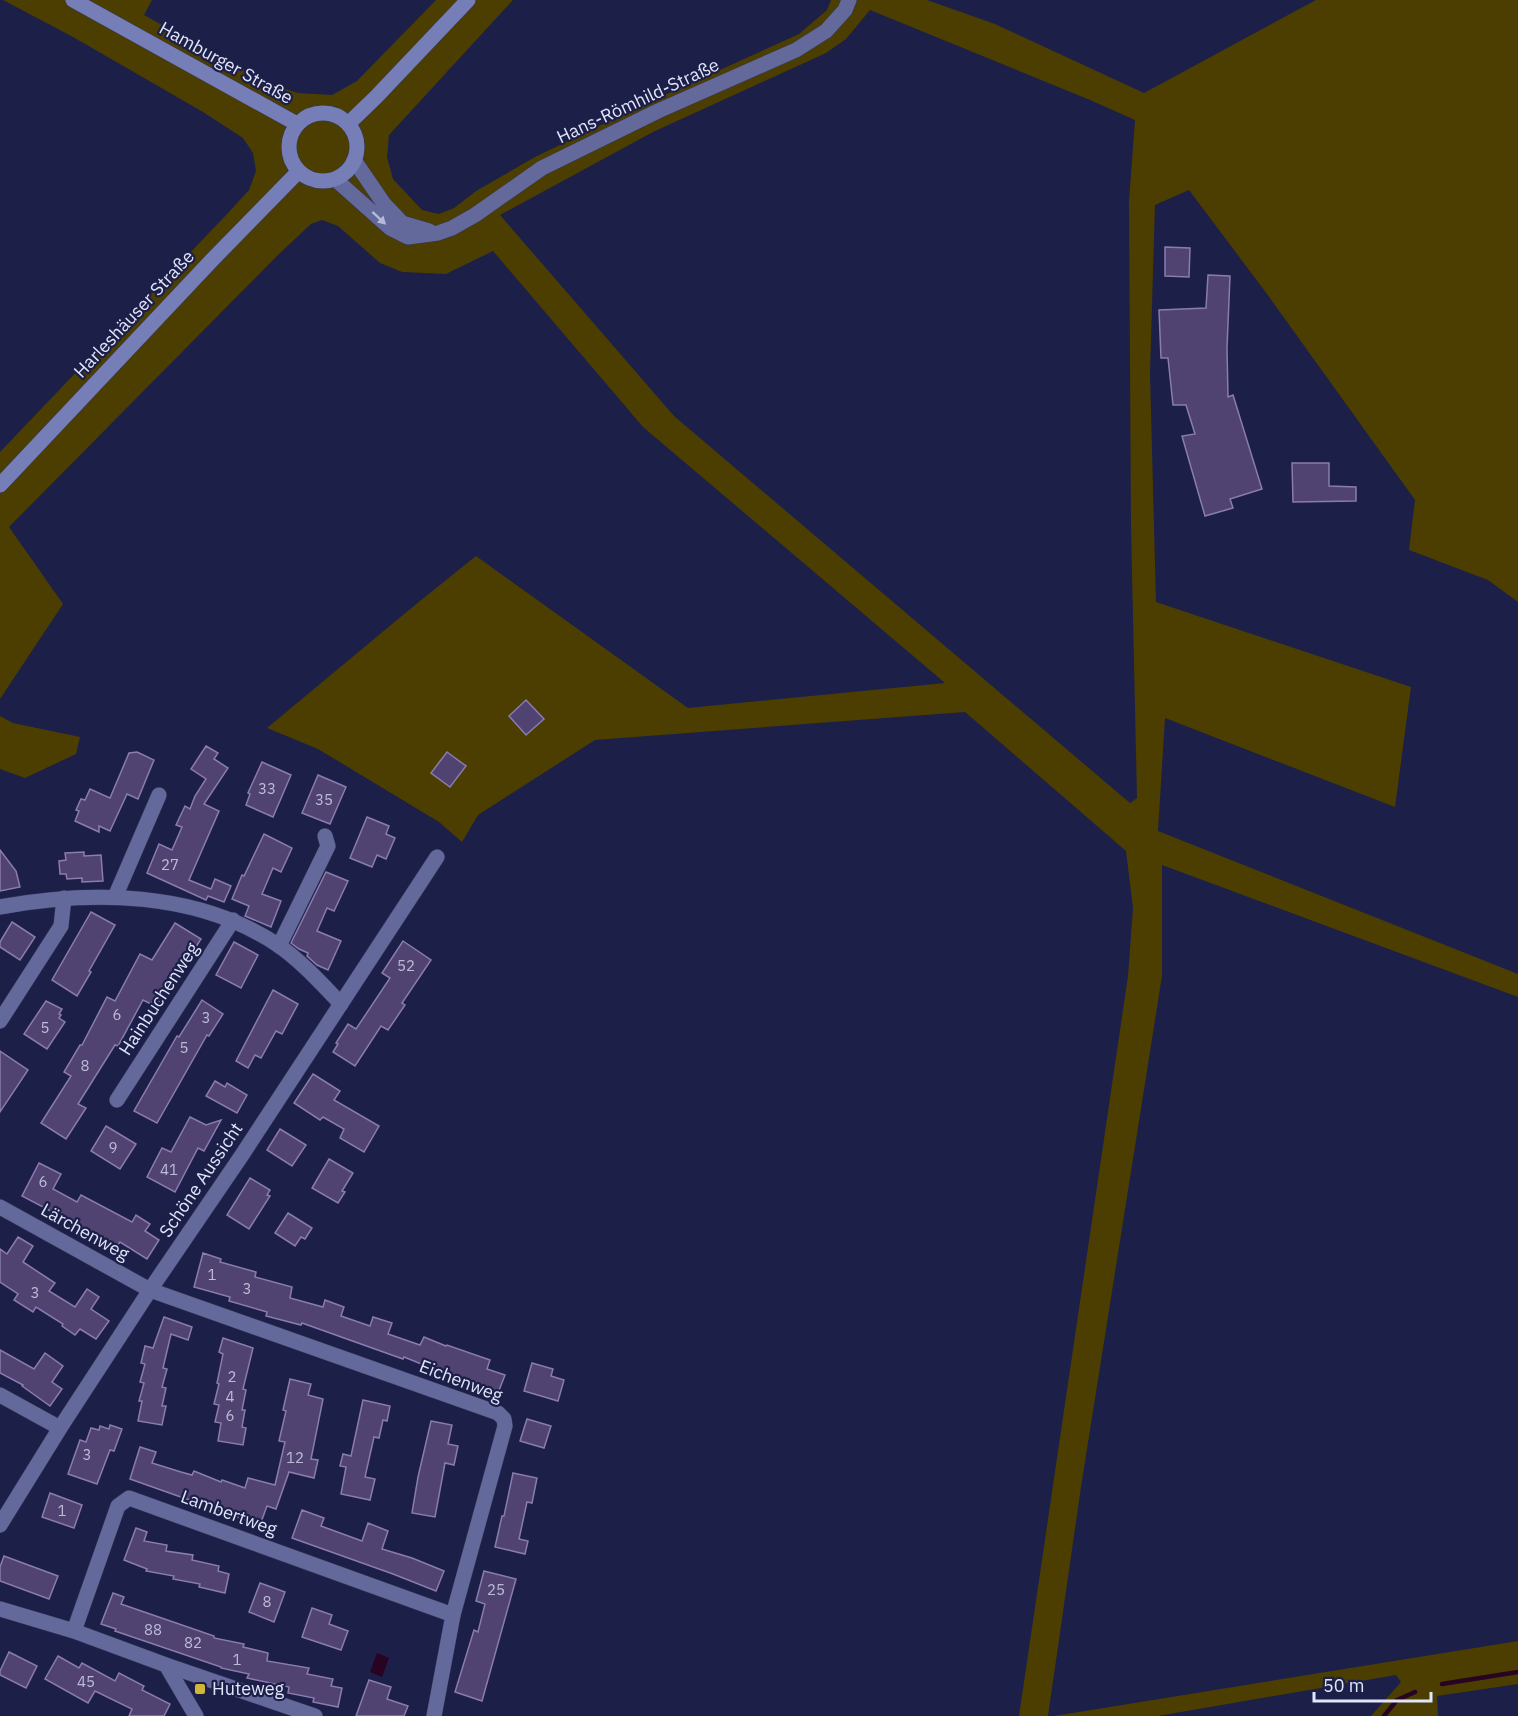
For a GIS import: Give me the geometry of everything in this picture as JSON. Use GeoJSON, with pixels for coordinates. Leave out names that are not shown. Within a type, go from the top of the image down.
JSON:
{"type":"FeatureCollection","features":[{"type":"Feature","properties":{"kind":"main road","name":"Hamburger Straße"},"geometry":{"type":"LineString","coordinates":[[73,0],[297,124]]}},
{"type":"Feature","properties":{"kind":"main road"},"geometry":{"type":"LineString","coordinates":[[348,124],[468,0]]}},
{"type":"Feature","properties":{"kind":"main road"},"geometry":{"type":"LineString","coordinates":[[322,113],[332,114],[348,124],[356,141],[357,151],[350,168],[336,179],[326,181],[316,181],[298,172],[292,163],[288,143],[297,124],[313,114],[322,113]]}},
{"type":"Feature","properties":{"kind":"main road","name":"Harleshäuser Straße"},"geometry":{"type":"LineString","coordinates":[[0,485],[298,172]]}},
{"type":"Feature","properties":{"kind":"street","name":"Hans-Römhild-Straße"},"geometry":{"type":"LineString","coordinates":[[336,179],[390,228],[408,237],[438,233],[476,214],[542,168],[658,111],[796,50],[826,31],[844,10],[849,0]]}},
{"type":"Feature","properties":{"kind":"street"},"geometry":{"type":"LineString","coordinates":[[354,160],[384,204],[402,223],[438,233]]}},
{"type":"Feature","properties":{"kind":"street"},"geometry":{"type":"LineString","coordinates":[[115,897],[159,795]]}},
{"type":"Feature","properties":{"kind":"street"},"geometry":{"type":"LineString","coordinates":[[279,945],[328,846],[325,836]]}},
{"type":"Feature","properties":{"kind":"street","name":"Schöne Aussicht"},"geometry":{"type":"LineString","coordinates":[[0,1525],[150,1290],[437,857]]}},
{"type":"Feature","properties":{"kind":"street"},"geometry":{"type":"LineString","coordinates":[[0,907],[38,900],[115,897],[181,905],[233,920],[279,945],[315,976],[341,1004]]}},
{"type":"Feature","properties":{"kind":"street"},"geometry":{"type":"LineString","coordinates":[[0,1021],[61,926],[64,898]]}},
{"type":"Feature","properties":{"kind":"street","name":"Hainbuchenweg"},"geometry":{"type":"LineString","coordinates":[[117,1100],[233,920]]}},
{"type":"Feature","properties":{"kind":"street","name":"Lärchenweg"},"geometry":{"type":"LineString","coordinates":[[0,1207],[150,1290]]}},
{"type":"Feature","properties":{"kind":"street","name":"Eichenweg"},"geometry":{"type":"LineString","coordinates":[[150,1290],[498,1413],[504,1419],[505,1426],[453,1615],[434,1716]]}},
{"type":"Feature","properties":{"kind":"street"},"geometry":{"type":"LineString","coordinates":[[0,1395],[60,1428]]}},
{"type":"Feature","properties":{"kind":"street","name":"Lambertweg"},"geometry":{"type":"LineString","coordinates":[[74,1632],[118,1506],[129,1498],[453,1615]]}},
{"type":"Feature","properties":{"kind":"street"},"geometry":{"type":"LineString","coordinates":[[0,1609],[74,1632],[315,1716]]}},
{"type":"Feature","properties":{"kind":"street"},"geometry":{"type":"LineString","coordinates":[[166,1665],[196,1716]]}},
{"type":"Feature","properties":{"kind":"shaded area"},"geometry":{"type":"Polygon","coordinates":[[[3,0],[152,0],[144,15],[270,84],[298,93],[332,95],[357,81],[436,0],[513,0],[389,135],[387,157],[393,179],[422,210],[439,214],[454,208],[476,191],[535,157],[799,34],[827,10],[831,0],[927,0],[995,24],[1144,93],[1316,0],[1518,0],[1518,602],[1488,580],[1409,550],[1415,500],[1267,294],[1189,190],[1155,205],[1150,373],[1156,602],[1411,687],[1395,807],[1165,718],[1158,831],[1518,974],[1518,997],[1162,865],[1162,976],[1081,1487],[1048,1716],[1019,1716],[1128,976],[1133,908],[1126,851],[965,712],[595,740],[478,815],[462,842],[439,822],[318,749],[267,728],[476,556],[688,708],[945,683],[643,427],[493,251],[446,274],[402,272],[380,263],[338,226],[322,220],[311,224],[279,254],[9,527],[63,604],[0,699],[0,452],[249,190],[256,171],[253,153],[243,138],[203,112],[73,37],[3,0]],[[870,10],[846,39],[826,53],[653,132],[500,215],[674,416],[1130,803],[1137,798],[1131,528],[1129,201],[1135,120],[870,10]]]}},
{"type":"Feature","properties":{"kind":"shaded area"},"geometry":{"type":"Polygon","coordinates":[[[0,716],[13,723],[80,737],[76,754],[25,778],[0,769],[0,716]]]}},
{"type":"Feature","properties":{"kind":"shaded area"},"geometry":{"type":"Polygon","coordinates":[[[1518,1641],[1518,1684],[1437,1696],[1438,1716],[1371,1716],[1401,1682],[1396,1675],[1158,1716],[1054,1716],[1518,1641]]]}},
{"type":"Feature","properties":{"kind":"shaded area"},"geometry":{"type":"Polygon","coordinates":[[[377,1653],[389,1658],[382,1677],[370,1672],[377,1653]]]}},
{"type":"Feature","properties":{"kind":"building"},"geometry":{"type":"Polygon","coordinates":[[[1165,247],[1190,248],[1189,277],[1165,276],[1165,247]]]}},
{"type":"Feature","properties":{"kind":"building"},"geometry":{"type":"Polygon","coordinates":[[[1208,275],[1230,276],[1227,348],[1228,397],[1233,395],[1262,489],[1230,499],[1233,508],[1205,516],[1182,436],[1195,434],[1186,405],[1173,405],[1168,358],[1161,358],[1159,310],[1206,308],[1208,275]]]}},
{"type":"Feature","properties":{"kind":"building"},"geometry":{"type":"Polygon","coordinates":[[[1292,463],[1329,463],[1329,486],[1356,487],[1356,501],[1293,502],[1292,463]]]}},
{"type":"Feature","properties":{"kind":"building"},"geometry":{"type":"Polygon","coordinates":[[[526,700],[544,719],[526,735],[509,716],[526,700]]]}},
{"type":"Feature","properties":{"kind":"building"},"geometry":{"type":"Polygon","coordinates":[[[206,746],[218,753],[214,759],[228,768],[204,804],[219,811],[189,880],[211,889],[215,879],[231,886],[224,902],[208,896],[206,900],[147,873],[159,844],[172,850],[182,827],[176,825],[185,806],[190,809],[206,779],[191,769],[206,746]]]}},
{"type":"Feature","properties":{"kind":"building"},"geometry":{"type":"Polygon","coordinates":[[[137,752],[154,760],[138,799],[127,794],[110,831],[99,826],[99,832],[75,821],[79,811],[76,810],[81,799],[85,800],[90,789],[110,798],[129,753],[137,752]]]}},
{"type":"Feature","properties":{"kind":"building"},"geometry":{"type":"Polygon","coordinates":[[[447,752],[466,766],[450,787],[431,773],[447,752]]]}},
{"type":"Feature","properties":{"kind":"building"},"geometry":{"type":"Polygon","coordinates":[[[262,762],[291,775],[273,817],[246,805],[250,794],[248,793],[262,762]]]}},
{"type":"Feature","properties":{"kind":"building"},"geometry":{"type":"Polygon","coordinates":[[[318,775],[346,787],[330,824],[302,813],[318,775]]]}},
{"type":"Feature","properties":{"kind":"building"},"geometry":{"type":"Polygon","coordinates":[[[367,817],[389,826],[386,834],[395,838],[386,859],[377,855],[372,867],[350,858],[367,817]]]}},
{"type":"Feature","properties":{"kind":"building"},"geometry":{"type":"Polygon","coordinates":[[[264,834],[292,848],[281,872],[273,868],[262,894],[281,901],[271,927],[245,916],[249,906],[232,899],[264,834]]]}},
{"type":"Feature","properties":{"kind":"building"},"geometry":{"type":"Polygon","coordinates":[[[0,850],[16,871],[20,887],[0,891],[0,850]]]}},
{"type":"Feature","properties":{"kind":"building"},"geometry":{"type":"Polygon","coordinates":[[[84,852],[84,856],[101,855],[103,881],[82,882],[82,878],[67,879],[66,874],[60,874],[59,861],[66,860],[65,853],[84,852]]]}},
{"type":"Feature","properties":{"kind":"building"},"geometry":{"type":"Polygon","coordinates":[[[326,872],[348,881],[334,911],[327,908],[317,931],[341,941],[328,970],[317,965],[307,956],[308,953],[291,943],[326,872]]]}},
{"type":"Feature","properties":{"kind":"building"},"geometry":{"type":"Polygon","coordinates":[[[91,912],[115,925],[77,996],[52,980],[91,912]]]}},
{"type":"Feature","properties":{"kind":"building"},"geometry":{"type":"Polygon","coordinates":[[[12,922],[35,937],[20,960],[0,947],[0,942],[12,922]]]}},
{"type":"Feature","properties":{"kind":"building"},"geometry":{"type":"Polygon","coordinates":[[[175,923],[201,939],[185,964],[182,963],[161,1002],[154,998],[151,1004],[143,1000],[118,1046],[115,1045],[78,1104],[86,1108],[66,1139],[41,1123],[71,1076],[64,1072],[82,1045],[107,997],[115,1001],[140,954],[152,960],[175,923]]]}},
{"type":"Feature","properties":{"kind":"building"},"geometry":{"type":"Polygon","coordinates":[[[403,941],[431,960],[402,1003],[405,1005],[388,1030],[381,1026],[355,1066],[333,1052],[338,1044],[336,1043],[348,1024],[356,1029],[390,978],[382,973],[403,941]]]}},
{"type":"Feature","properties":{"kind":"building"},"geometry":{"type":"Polygon","coordinates":[[[234,942],[258,955],[241,988],[216,975],[234,942]]]}},
{"type":"Feature","properties":{"kind":"building"},"geometry":{"type":"Polygon","coordinates":[[[273,990],[298,1004],[282,1034],[276,1031],[261,1058],[255,1055],[248,1068],[236,1061],[273,990]]]}},
{"type":"Feature","properties":{"kind":"building"},"geometry":{"type":"Polygon","coordinates":[[[202,1000],[223,1014],[209,1036],[207,1035],[157,1123],[134,1111],[177,1036],[179,1037],[202,1000]]]}},
{"type":"Feature","properties":{"kind":"building"},"geometry":{"type":"Polygon","coordinates":[[[46,1001],[62,1009],[59,1018],[65,1022],[47,1049],[24,1034],[46,1001]]]}},
{"type":"Feature","properties":{"kind":"building"},"geometry":{"type":"Polygon","coordinates":[[[0,1051],[28,1070],[0,1112],[0,1051]]]}},
{"type":"Feature","properties":{"kind":"building"},"geometry":{"type":"Polygon","coordinates":[[[313,1074],[340,1091],[334,1100],[379,1126],[364,1152],[340,1138],[344,1129],[323,1117],[320,1120],[294,1103],[313,1074]]]}},
{"type":"Feature","properties":{"kind":"building"},"geometry":{"type":"Polygon","coordinates":[[[215,1081],[225,1087],[227,1083],[247,1095],[237,1113],[206,1096],[215,1081]]]}},
{"type":"Feature","properties":{"kind":"building"},"geometry":{"type":"Polygon","coordinates":[[[190,1117],[206,1125],[221,1120],[204,1151],[198,1148],[175,1192],[147,1177],[162,1148],[171,1152],[190,1117]]]}},
{"type":"Feature","properties":{"kind":"building"},"geometry":{"type":"Polygon","coordinates":[[[106,1126],[136,1144],[120,1169],[91,1151],[106,1126]]]}},
{"type":"Feature","properties":{"kind":"building"},"geometry":{"type":"Polygon","coordinates":[[[280,1129],[306,1145],[292,1166],[267,1150],[280,1129]]]}},
{"type":"Feature","properties":{"kind":"building"},"geometry":{"type":"Polygon","coordinates":[[[329,1159],[353,1173],[338,1203],[312,1188],[329,1159]]]}},
{"type":"Feature","properties":{"kind":"building"},"geometry":{"type":"Polygon","coordinates":[[[39,1163],[61,1174],[53,1189],[77,1202],[81,1195],[132,1222],[136,1215],[150,1224],[145,1231],[159,1240],[147,1259],[120,1242],[117,1246],[22,1196],[39,1163]]]}},
{"type":"Feature","properties":{"kind":"building"},"geometry":{"type":"Polygon","coordinates":[[[250,1178],[270,1190],[267,1195],[270,1196],[249,1229],[227,1215],[250,1178]]]}},
{"type":"Feature","properties":{"kind":"building"},"geometry":{"type":"Polygon","coordinates":[[[288,1213],[312,1228],[305,1239],[301,1237],[295,1246],[275,1233],[288,1213]]]}},
{"type":"Feature","properties":{"kind":"building"},"geometry":{"type":"Polygon","coordinates":[[[18,1237],[33,1246],[23,1262],[55,1283],[49,1291],[75,1307],[87,1289],[99,1297],[91,1309],[109,1321],[96,1339],[80,1329],[75,1335],[62,1326],[63,1324],[36,1307],[33,1312],[14,1300],[18,1294],[0,1282],[0,1249],[7,1254],[18,1237]]]}},
{"type":"Feature","properties":{"kind":"building"},"geometry":{"type":"Polygon","coordinates":[[[203,1253],[221,1259],[220,1262],[256,1272],[255,1277],[292,1287],[290,1298],[323,1307],[325,1300],[344,1307],[341,1316],[370,1326],[373,1317],[392,1323],[388,1334],[420,1345],[424,1337],[490,1360],[487,1369],[505,1375],[498,1393],[404,1357],[403,1359],[302,1323],[301,1325],[266,1316],[267,1312],[229,1301],[230,1297],[194,1287],[203,1253]]]}},
{"type":"Feature","properties":{"kind":"building"},"geometry":{"type":"Polygon","coordinates":[[[164,1317],[192,1327],[188,1340],[171,1334],[163,1368],[167,1369],[162,1387],[166,1388],[162,1406],[166,1406],[162,1425],[138,1421],[142,1401],[139,1401],[144,1383],[140,1382],[145,1364],[141,1363],[145,1346],[153,1348],[164,1317]]]}},
{"type":"Feature","properties":{"kind":"building"},"geometry":{"type":"Polygon","coordinates":[[[223,1338],[253,1348],[243,1389],[246,1390],[242,1410],[245,1410],[242,1427],[246,1428],[243,1445],[218,1441],[221,1423],[215,1422],[219,1405],[214,1404],[219,1384],[217,1383],[223,1354],[219,1352],[223,1338]]]}},
{"type":"Feature","properties":{"kind":"building"},"geometry":{"type":"Polygon","coordinates":[[[0,1350],[34,1369],[45,1353],[63,1366],[52,1382],[62,1389],[50,1406],[23,1385],[0,1373],[0,1350]]]}},
{"type":"Feature","properties":{"kind":"building"},"geometry":{"type":"Polygon","coordinates":[[[532,1363],[553,1369],[551,1376],[564,1380],[558,1401],[524,1391],[532,1363]]]}},
{"type":"Feature","properties":{"kind":"building"},"geometry":{"type":"Polygon","coordinates":[[[290,1379],[311,1384],[308,1395],[323,1399],[311,1459],[318,1460],[314,1478],[289,1472],[276,1509],[267,1506],[260,1525],[130,1479],[140,1447],[156,1452],[152,1463],[181,1472],[192,1475],[194,1471],[221,1482],[222,1480],[245,1488],[248,1478],[275,1485],[285,1442],[279,1441],[290,1379]]]}},
{"type":"Feature","properties":{"kind":"building"},"geometry":{"type":"Polygon","coordinates":[[[363,1400],[390,1406],[387,1421],[383,1420],[379,1438],[374,1437],[365,1477],[375,1479],[370,1500],[341,1494],[346,1467],[340,1466],[343,1454],[351,1456],[363,1400]]]}},
{"type":"Feature","properties":{"kind":"building"},"geometry":{"type":"Polygon","coordinates":[[[527,1419],[551,1426],[544,1448],[520,1441],[527,1419]]]}},
{"type":"Feature","properties":{"kind":"building"},"geometry":{"type":"Polygon","coordinates":[[[431,1421],[452,1425],[448,1444],[458,1446],[454,1465],[445,1463],[435,1517],[412,1513],[431,1421]]]}},
{"type":"Feature","properties":{"kind":"building"},"geometry":{"type":"Polygon","coordinates":[[[110,1425],[122,1429],[114,1451],[110,1450],[97,1484],[68,1474],[80,1440],[86,1442],[91,1428],[99,1430],[100,1426],[109,1429],[110,1425]]]}},
{"type":"Feature","properties":{"kind":"building"},"geometry":{"type":"Polygon","coordinates":[[[513,1473],[537,1478],[532,1503],[527,1502],[519,1539],[528,1541],[525,1554],[495,1547],[513,1473]]]}},
{"type":"Feature","properties":{"kind":"building"},"geometry":{"type":"Polygon","coordinates":[[[50,1493],[82,1505],[74,1528],[42,1517],[50,1493]]]}},
{"type":"Feature","properties":{"kind":"building"},"geometry":{"type":"Polygon","coordinates":[[[302,1510],[324,1518],[321,1526],[362,1541],[368,1523],[388,1531],[382,1549],[444,1571],[436,1591],[292,1538],[302,1510]]]}},
{"type":"Feature","properties":{"kind":"building"},"geometry":{"type":"Polygon","coordinates":[[[136,1528],[147,1532],[144,1541],[167,1545],[166,1551],[193,1555],[192,1560],[219,1566],[218,1571],[229,1574],[225,1593],[199,1587],[200,1584],[173,1579],[174,1576],[146,1571],[147,1569],[124,1560],[136,1528]]]}},
{"type":"Feature","properties":{"kind":"building"},"geometry":{"type":"Polygon","coordinates":[[[4,1556],[58,1576],[49,1599],[0,1581],[0,1567],[4,1556]]]}},
{"type":"Feature","properties":{"kind":"building"},"geometry":{"type":"Polygon","coordinates":[[[484,1571],[516,1579],[482,1701],[455,1692],[474,1630],[478,1632],[485,1604],[476,1601],[484,1571]]]}},
{"type":"Feature","properties":{"kind":"building"},"geometry":{"type":"Polygon","coordinates":[[[260,1583],[285,1592],[274,1622],[249,1612],[260,1583]]]}},
{"type":"Feature","properties":{"kind":"building"},"geometry":{"type":"Polygon","coordinates":[[[113,1593],[124,1597],[121,1604],[214,1636],[214,1638],[244,1644],[243,1647],[268,1653],[267,1661],[309,1668],[307,1674],[333,1679],[331,1686],[342,1688],[338,1707],[313,1702],[314,1698],[288,1693],[289,1687],[247,1678],[249,1674],[221,1668],[101,1624],[113,1593]]]}},
{"type":"Feature","properties":{"kind":"building"},"geometry":{"type":"Polygon","coordinates":[[[312,1608],[332,1615],[329,1624],[348,1631],[341,1650],[302,1637],[312,1608]]]}},
{"type":"Feature","properties":{"kind":"building"},"geometry":{"type":"Polygon","coordinates":[[[9,1652],[37,1666],[26,1688],[0,1675],[9,1652]]]}},
{"type":"Feature","properties":{"kind":"building"},"geometry":{"type":"Polygon","coordinates":[[[58,1656],[79,1668],[82,1663],[115,1681],[119,1673],[144,1686],[142,1690],[170,1704],[164,1716],[129,1716],[132,1709],[95,1691],[88,1703],[45,1679],[58,1656]]]}},
{"type":"Feature","properties":{"kind":"building"},"geometry":{"type":"Polygon","coordinates":[[[369,1680],[391,1687],[387,1699],[408,1706],[404,1716],[356,1716],[369,1680]]]}},
{"type":"Feature","properties":{"kind":"waterway"},"geometry":{"type":"LineString","coordinates":[[1442,1684],[1518,1672]]}},
{"type":"Feature","properties":{"kind":"waterway"},"geometry":{"type":"LineString","coordinates":[[1384,1716],[1397,1700],[1415,1692]]}},
{"type":"Feature","properties":{"kind":"place","name":"Huteweg"},"geometry":{"type":"Point","coordinates":[200,1689]}}]}
